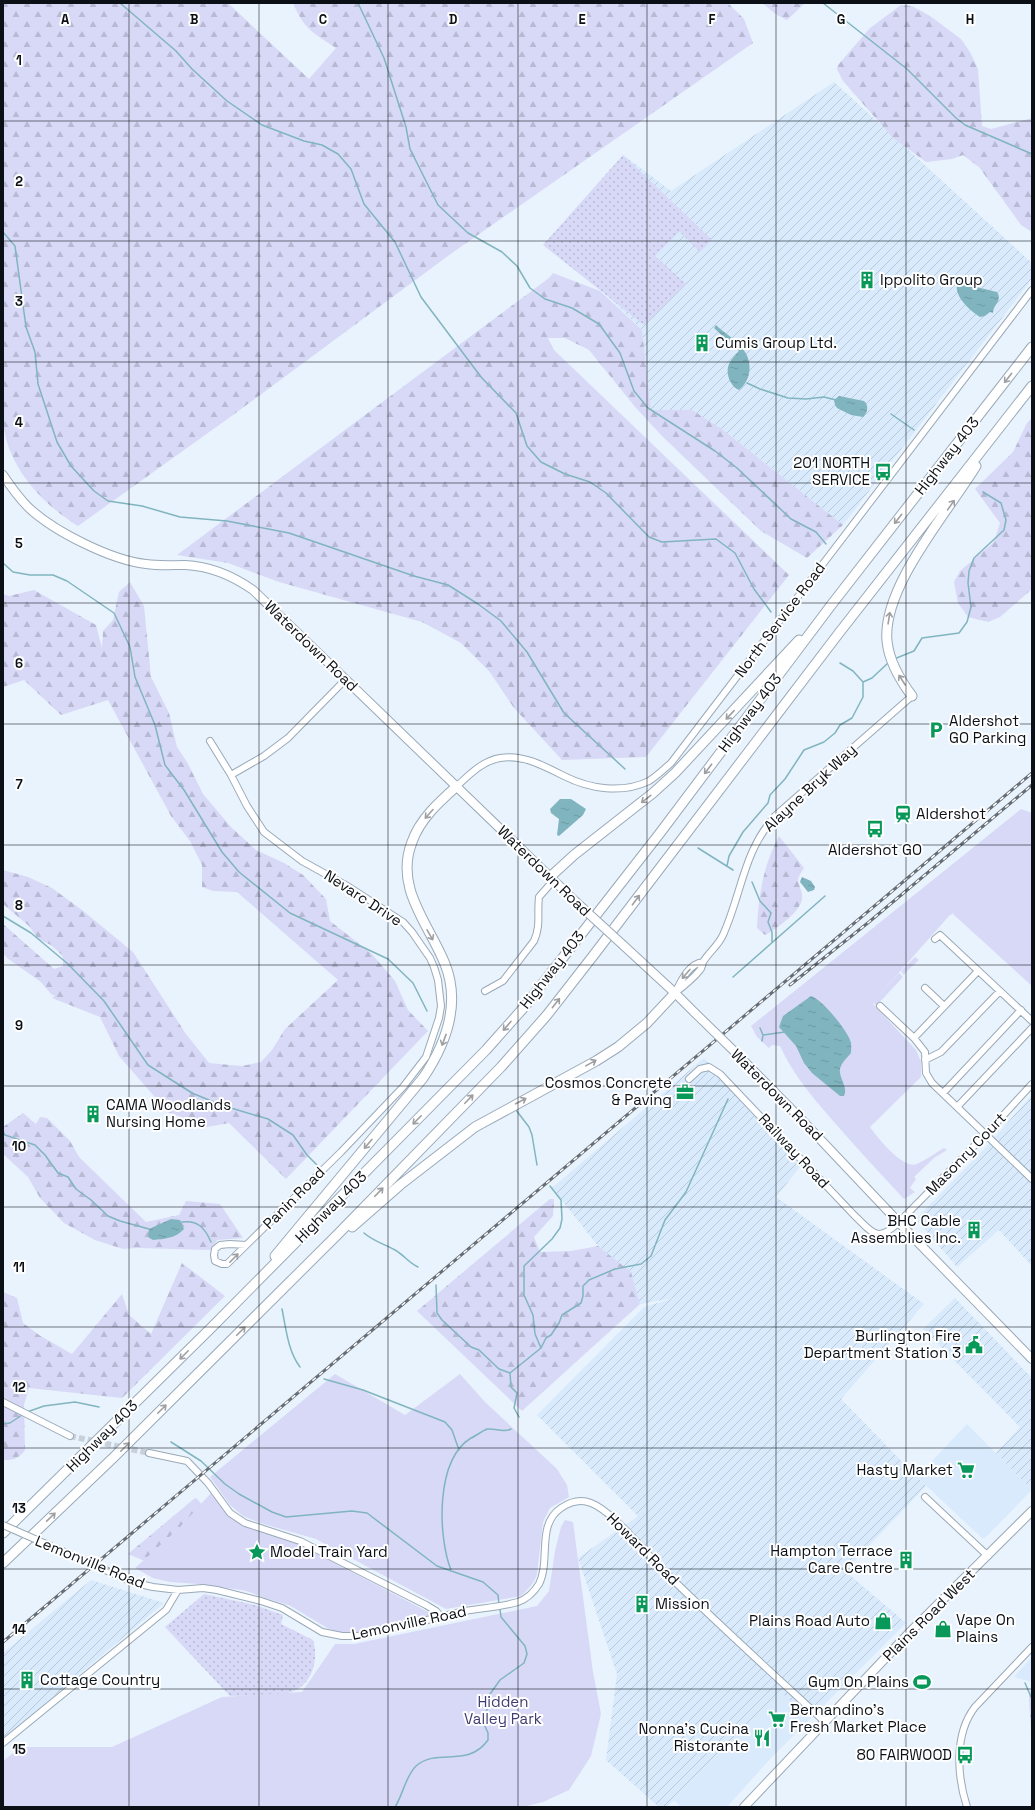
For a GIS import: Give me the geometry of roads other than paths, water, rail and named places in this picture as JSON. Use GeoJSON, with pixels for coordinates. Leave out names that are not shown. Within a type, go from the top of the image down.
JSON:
{"type":"FeatureCollection","features":[{"type":"Feature","properties":{"kind":"highway","name":"Highway 403"},"geometry":{"type":"LineString","coordinates":[[3,1533],[212,1327],[486,1050],[526,1005],[660,833],[832,604],[1032,347]]}},
{"type":"Feature","properties":{"kind":"highway","name":"Highway 403"},"geometry":{"type":"LineString","coordinates":[[3,1564],[114,1457],[292,1280],[501,1067],[547,1015],[1032,386]]}},
{"type":"Feature","properties":{"kind":"highway"},"geometry":{"type":"LineString","coordinates":[[912,696],[892,660],[887,640],[888,620],[899,586],[926,541],[960,493],[999,429]]}},
{"type":"Feature","properties":{"kind":"highway"},"geometry":{"type":"LineString","coordinates":[[552,879],[574,855],[675,773],[832,604]]}},
{"type":"Feature","properties":{"kind":"highway"},"geometry":{"type":"LineString","coordinates":[[212,1327],[322,1200],[423,1078],[440,1052],[446,1037],[450,1018],[452,1002],[450,985],[445,964],[413,900],[407,880],[406,862],[411,843],[426,817],[456,786]]}},
{"type":"Feature","properties":{"kind":"highway"},"geometry":{"type":"LineString","coordinates":[[292,1280],[400,1185],[475,1127],[596,1061],[618,1047],[647,1023],[675,992]]}},
{"type":"Feature","properties":{"kind":"main road","name":"Waterdown Road"},"geometry":{"type":"LineString","coordinates":[[3,475],[21,499],[42,518],[56,528],[112,556],[146,564],[199,566],[215,570],[242,583],[265,601],[575,901],[675,992],[801,1119],[1032,1359]]}},
{"type":"Feature","properties":{"kind":"main road","name":"Plains Road West"},"geometry":{"type":"LineString","coordinates":[[744,1807],[911,1630],[988,1556],[1032,1511]]}},
{"type":"Feature","properties":{"kind":"street","name":"North Service Road"},"geometry":{"type":"LineString","coordinates":[[456,786],[484,764],[492,760],[506,758],[532,761],[566,777],[605,789],[621,789],[640,785],[659,774],[675,758],[1032,290]]}},
{"type":"Feature","properties":{"kind":"street"},"geometry":{"type":"LineString","coordinates":[[231,775],[264,756],[288,738],[345,680]]}},
{"type":"Feature","properties":{"kind":"street","name":"Alayne Bryk Way"},"geometry":{"type":"LineString","coordinates":[[675,992],[689,983],[701,969],[703,962],[714,950],[724,934],[749,857],[763,831],[775,816],[912,696]]}},
{"type":"Feature","properties":{"kind":"street","name":"Nevarc Drive"},"geometry":{"type":"LineString","coordinates":[[210,741],[231,775],[247,806],[264,832],[302,861],[349,887],[403,922],[412,932],[430,958],[434,967],[438,980],[441,1006],[439,1018],[426,1057],[404,1087],[341,1152]]}},
{"type":"Feature","properties":{"kind":"street"},"geometry":{"type":"LineString","coordinates":[[485,991],[503,981],[534,941],[539,920],[539,897],[552,879]]}},
{"type":"Feature","properties":{"kind":"street"},"geometry":{"type":"LineString","coordinates":[[935,938],[940,935],[1032,1021]]}},
{"type":"Feature","properties":{"kind":"street"},"geometry":{"type":"LineString","coordinates":[[914,1038],[978,971]]}},
{"type":"Feature","properties":{"kind":"street"},"geometry":{"type":"LineString","coordinates":[[925,988],[944,1006]]}},
{"type":"Feature","properties":{"kind":"street"},"geometry":{"type":"LineString","coordinates":[[925,1060],[941,1052],[1000,991]]}},
{"type":"Feature","properties":{"kind":"street"},"geometry":{"type":"LineString","coordinates":[[880,1006],[914,1038],[924,1052],[926,1073],[932,1083],[1032,1180]]}},
{"type":"Feature","properties":{"kind":"street"},"geometry":{"type":"LineString","coordinates":[[943,1093],[1021,1010]]}},
{"type":"Feature","properties":{"kind":"street"},"geometry":{"type":"LineString","coordinates":[[958,1107],[1032,1028]]}},
{"type":"Feature","properties":{"kind":"street","name":"Railway Road"},"geometry":{"type":"LineString","coordinates":[[689,1079],[700,1069],[709,1067],[720,1074],[872,1232],[885,1234],[899,1222]]}},
{"type":"Feature","properties":{"kind":"street","name":"Masonry Court"},"geometry":{"type":"LineString","coordinates":[[899,1222],[986,1134],[1032,1084]]}},
{"type":"Feature","properties":{"kind":"street","name":"Panin Road"},"geometry":{"type":"LineString","coordinates":[[246,1245],[220,1245],[215,1249],[215,1260],[222,1264],[228,1264],[341,1152]]}},
{"type":"Feature","properties":{"kind":"street"},"geometry":{"type":"LineString","coordinates":[[3,1402],[70,1436]]}},
{"type":"Feature","properties":{"kind":"street"},"geometry":{"type":"LineString","coordinates":[[149,1453],[187,1461],[208,1483],[230,1513],[245,1523],[300,1541],[426,1605],[436,1611],[441,1617]]}},
{"type":"Feature","properties":{"kind":"street"},"geometry":{"type":"LineString","coordinates":[[925,1497],[988,1556]]}},
{"type":"Feature","properties":{"kind":"street","name":"Lemonville Road"},"geometry":{"type":"LineString","coordinates":[[3,1525],[135,1583],[153,1588],[178,1590],[203,1588],[217,1590],[261,1601],[282,1608],[322,1632],[342,1636],[363,1635],[441,1617],[510,1604],[528,1597],[539,1583],[542,1575],[548,1525],[555,1513],[562,1507],[578,1501]]}},
{"type":"Feature","properties":{"kind":"street","name":"Howard Road"},"geometry":{"type":"LineString","coordinates":[[578,1501],[591,1503],[606,1512],[666,1573],[825,1722]]}},
{"type":"Feature","properties":{"kind":"street"},"geometry":{"type":"LineString","coordinates":[[3,1743],[166,1610],[178,1590]]}},
{"type":"Feature","properties":{"kind":"street"},"geometry":{"type":"LineString","coordinates":[[967,1807],[961,1785],[960,1748],[966,1718],[1032,1647]]}},
{"type":"Feature","properties":{"kind":"water"},"geometry":{"type":"Polygon","coordinates":[[[958,280],[972,286],[997,292],[999,298],[993,313],[990,312],[985,316],[980,317],[970,309],[958,294],[958,280]]]}},
{"type":"Feature","properties":{"kind":"water"},"geometry":{"type":"Polygon","coordinates":[[[716,325],[739,345],[746,353],[748,358],[750,370],[749,375],[739,390],[733,386],[729,379],[728,368],[730,362],[739,351],[714,328],[716,325]]]}},
{"type":"Feature","properties":{"kind":"water"},"geometry":{"type":"Polygon","coordinates":[[[839,396],[864,401],[867,407],[865,415],[863,417],[851,415],[837,408],[834,400],[839,396]]]}},
{"type":"Feature","properties":{"kind":"water"},"geometry":{"type":"Polygon","coordinates":[[[560,799],[571,799],[586,809],[583,815],[559,836],[557,835],[559,819],[551,813],[550,809],[560,799]]]}},
{"type":"Feature","properties":{"kind":"water"},"geometry":{"type":"Polygon","coordinates":[[[802,877],[811,881],[815,887],[814,890],[808,892],[800,882],[802,877]]]}},
{"type":"Feature","properties":{"kind":"water"},"geometry":{"type":"Polygon","coordinates":[[[811,996],[816,998],[833,1015],[848,1035],[851,1042],[851,1053],[843,1062],[840,1069],[845,1088],[844,1096],[840,1096],[812,1073],[804,1063],[796,1046],[779,1027],[783,1016],[811,996]]]}},
{"type":"Feature","properties":{"kind":"water"},"geometry":{"type":"Polygon","coordinates":[[[171,1219],[180,1220],[184,1229],[174,1236],[166,1238],[153,1240],[148,1237],[149,1229],[171,1219]]]}},
{"type":"Feature","properties":{"kind":"waterway"},"geometry":{"type":"LineString","coordinates":[[120,3],[176,51],[192,69],[227,101],[262,125],[304,141],[322,145],[338,154],[351,169],[364,204],[395,242],[421,297],[481,377],[516,413],[527,446],[541,462],[565,474],[590,482],[606,493],[649,537],[662,542],[716,539],[735,553],[754,589],[771,612]]}},
{"type":"Feature","properties":{"kind":"waterway"},"geometry":{"type":"LineString","coordinates":[[358,3],[384,58],[406,127],[410,149],[438,205],[468,233],[502,252],[517,266],[530,288],[545,299],[572,308],[599,324],[620,353],[634,391],[648,408],[715,451],[737,468],[791,519],[816,532],[826,544]]}},
{"type":"Feature","properties":{"kind":"waterway"},"geometry":{"type":"LineString","coordinates":[[823,3],[907,69],[956,118],[965,125],[1032,154]]}},
{"type":"Feature","properties":{"kind":"waterway"},"geometry":{"type":"LineString","coordinates":[[3,232],[15,246],[26,327],[35,352],[38,384],[57,442],[71,466],[94,491],[108,501],[142,506],[180,517],[227,521],[289,533],[414,576],[448,585],[501,621],[527,652],[564,713],[625,769]]}},
{"type":"Feature","properties":{"kind":"waterway"},"geometry":{"type":"LineString","coordinates":[[747,383],[788,398],[806,399],[824,397],[836,400]]}},
{"type":"Feature","properties":{"kind":"waterway"},"geometry":{"type":"LineString","coordinates":[[891,414],[914,430]]}},
{"type":"Feature","properties":{"kind":"waterway"},"geometry":{"type":"LineString","coordinates":[[894,659],[914,651],[922,638],[959,633],[967,622],[971,607],[968,583],[969,571],[974,558],[1004,530],[1006,520],[1001,503],[983,492]]}},
{"type":"Feature","properties":{"kind":"waterway"},"geometry":{"type":"LineString","coordinates":[[3,563],[13,572],[30,575],[53,575],[67,581],[114,613],[130,647],[135,677],[155,725],[165,765],[184,790],[222,852],[239,872],[290,913],[388,959],[413,983],[427,1011]]}},
{"type":"Feature","properties":{"kind":"waterway"},"geometry":{"type":"LineString","coordinates":[[727,866],[729,856],[743,832],[768,803],[770,795],[785,779],[804,750],[824,742],[835,733],[840,725],[852,718],[863,697],[863,682],[853,671],[840,663]]}},
{"type":"Feature","properties":{"kind":"waterway"},"geometry":{"type":"LineString","coordinates":[[863,682],[872,678],[888,663]]}},
{"type":"Feature","properties":{"kind":"waterway"},"geometry":{"type":"LineString","coordinates":[[698,848],[733,870]]}},
{"type":"Feature","properties":{"kind":"waterway"},"geometry":{"type":"LineString","coordinates":[[752,882],[760,901],[771,913],[768,922],[772,932],[772,942]]}},
{"type":"Feature","properties":{"kind":"waterway"},"geometry":{"type":"LineString","coordinates":[[733,977],[825,896]]}},
{"type":"Feature","properties":{"kind":"waterway"},"geometry":{"type":"LineString","coordinates":[[3,916],[31,933],[68,964],[104,1001],[148,1065],[192,1093],[221,1105],[268,1119],[293,1135],[307,1155],[318,1166]]}},
{"type":"Feature","properties":{"kind":"waterway"},"geometry":{"type":"LineString","coordinates":[[760,1028],[763,1035],[762,1041]]}},
{"type":"Feature","properties":{"kind":"waterway"},"geometry":{"type":"LineString","coordinates":[[763,1035],[785,1032]]}},
{"type":"Feature","properties":{"kind":"waterway"},"geometry":{"type":"LineString","coordinates":[[510,1373],[541,1348],[546,1338],[551,1335],[559,1323],[562,1315],[581,1303],[583,1286],[589,1280],[615,1269],[641,1264],[651,1256],[665,1220],[686,1192],[728,1099]]}},
{"type":"Feature","properties":{"kind":"waterway"},"geometry":{"type":"LineString","coordinates":[[516,1110],[529,1127],[532,1135],[537,1165]]}},
{"type":"Feature","properties":{"kind":"waterway"},"geometry":{"type":"LineString","coordinates":[[3,1132],[5,1135],[35,1145],[45,1155],[58,1173],[68,1177],[76,1189],[91,1200],[108,1216],[149,1229]]}},
{"type":"Feature","properties":{"kind":"waterway"},"geometry":{"type":"LineString","coordinates":[[541,1348],[535,1334],[533,1315],[524,1295],[524,1266],[552,1239],[560,1228],[562,1219],[561,1200],[550,1186]]}},
{"type":"Feature","properties":{"kind":"waterway"},"geometry":{"type":"LineString","coordinates":[[182,1222],[192,1222],[200,1226],[211,1242]]}},
{"type":"Feature","properties":{"kind":"waterway"},"geometry":{"type":"LineString","coordinates":[[364,1233],[398,1252],[418,1267]]}},
{"type":"Feature","properties":{"kind":"waterway"},"geometry":{"type":"LineString","coordinates":[[436,1285],[437,1313],[442,1320],[471,1347],[479,1350],[499,1369],[510,1373]]}},
{"type":"Feature","properties":{"kind":"waterway"},"geometry":{"type":"LineString","coordinates":[[282,1309],[290,1347],[300,1367]]}},
{"type":"Feature","properties":{"kind":"waterway"},"geometry":{"type":"LineString","coordinates":[[510,1373],[511,1387],[517,1393],[514,1408],[519,1417]]}},
{"type":"Feature","properties":{"kind":"waterway"},"geometry":{"type":"LineString","coordinates":[[324,1379],[363,1390],[445,1422],[452,1430],[459,1450]]}},
{"type":"Feature","properties":{"kind":"waterway"},"geometry":{"type":"LineString","coordinates":[[27,1412],[44,1406],[75,1402],[99,1407]]}},
{"type":"Feature","properties":{"kind":"waterway"},"geometry":{"type":"LineString","coordinates":[[3,1424],[10,1423],[22,1415]]}},
{"type":"Feature","properties":{"kind":"waterway"},"geometry":{"type":"LineString","coordinates":[[451,1570],[447,1556],[442,1520],[445,1481],[451,1463],[459,1449],[471,1438],[483,1431],[487,1429],[505,1431],[511,1429]]}},
{"type":"Feature","properties":{"kind":"waterway"},"geometry":{"type":"LineString","coordinates":[[171,1442],[201,1461],[225,1484],[239,1494],[272,1512],[286,1517],[352,1511],[367,1513],[437,1566],[483,1582],[498,1595],[499,1605]]}},
{"type":"Feature","properties":{"kind":"waterway"},"geometry":{"type":"LineString","coordinates":[[395,1807],[409,1775],[416,1766],[434,1758],[471,1754],[480,1749],[488,1740],[488,1733],[484,1724],[490,1694],[500,1680],[524,1663],[527,1654],[525,1646],[501,1617],[500,1609]]}},
{"type":"Feature","properties":{"kind":"waterway"},"geometry":{"type":"LineString","coordinates":[[1025,1683],[1032,1699]]}},
{"type":"Feature","properties":{"kind":"tunnel"},"geometry":{"type":"LineString","coordinates":[[70,1436],[149,1453]]}},
{"type":"Feature","properties":{"kind":"railway"},"geometry":{"type":"LineString","coordinates":[[3,1642],[1032,773]]}},
{"type":"Feature","properties":{"kind":"railway"},"geometry":{"type":"LineString","coordinates":[[790,985],[869,922],[1032,785]]}},
{"type":"Feature","properties":{"kind":"place","name":"Ippolito Group"},"geometry":{"type":"Point","coordinates":[867,280]}},
{"type":"Feature","properties":{"kind":"place","name":"Cumis Group Ltd."},"geometry":{"type":"Point","coordinates":[702,343]}},
{"type":"Feature","properties":{"kind":"place","name":"201 NORTH SERVICE"},"geometry":{"type":"Point","coordinates":[883,472]}},
{"type":"Feature","properties":{"kind":"place","name":"Aldershot GO Parking"},"geometry":{"type":"Point","coordinates":[936,730]}},
{"type":"Feature","properties":{"kind":"place","name":"Aldershot"},"geometry":{"type":"Point","coordinates":[903,814]}},
{"type":"Feature","properties":{"kind":"place","name":"Aldershot GO"},"geometry":{"type":"Point","coordinates":[875,829]}},
{"type":"Feature","properties":{"kind":"place","name":"Cosmos Concrete & Paving"},"geometry":{"type":"Point","coordinates":[685,1092]}},
{"type":"Feature","properties":{"kind":"place","name":"CAMA Woodlands Nursing Home"},"geometry":{"type":"Point","coordinates":[93,1114]}},
{"type":"Feature","properties":{"kind":"place","name":"BHC Cable Assemblies Inc."},"geometry":{"type":"Point","coordinates":[974,1230]}},
{"type":"Feature","properties":{"kind":"place","name":"Burlington Fire Department Station 3"},"geometry":{"type":"Point","coordinates":[974,1345]}},
{"type":"Feature","properties":{"kind":"place","name":"Hasty Market"},"geometry":{"type":"Point","coordinates":[966,1470]}},
{"type":"Feature","properties":{"kind":"place","name":"Model Train Yard"},"geometry":{"type":"Point","coordinates":[257,1552]}},
{"type":"Feature","properties":{"kind":"place","name":"Hampton Terrace Care Centre"},"geometry":{"type":"Point","coordinates":[906,1560]}},
{"type":"Feature","properties":{"kind":"place","name":"Mission"},"geometry":{"type":"Point","coordinates":[642,1604]}},
{"type":"Feature","properties":{"kind":"place","name":"Plains Road Auto"},"geometry":{"type":"Point","coordinates":[883,1621]}},
{"type":"Feature","properties":{"kind":"place","name":"Vape On Plains"},"geometry":{"type":"Point","coordinates":[943,1629]}},
{"type":"Feature","properties":{"kind":"place","name":"Cottage Country"},"geometry":{"type":"Point","coordinates":[27,1680]}},
{"type":"Feature","properties":{"kind":"place","name":"Gym On Plains"},"geometry":{"type":"Point","coordinates":[922,1682]}},
{"type":"Feature","properties":{"kind":"place","name":"Bernandino's Fresh Market Place"},"geometry":{"type":"Point","coordinates":[777,1719]}},
{"type":"Feature","properties":{"kind":"place","name":"Nonna's Cucina Ristorante"},"geometry":{"type":"Point","coordinates":[762,1738]}},
{"type":"Feature","properties":{"kind":"place","name":"80 FAIRWOOD"},"geometry":{"type":"Point","coordinates":[965,1755]}},
{"type":"Feature","properties":{"kind":"park label","name":"Hidden Valley Park"},"geometry":{"type":"Point","coordinates":[503,1710]}}]}
